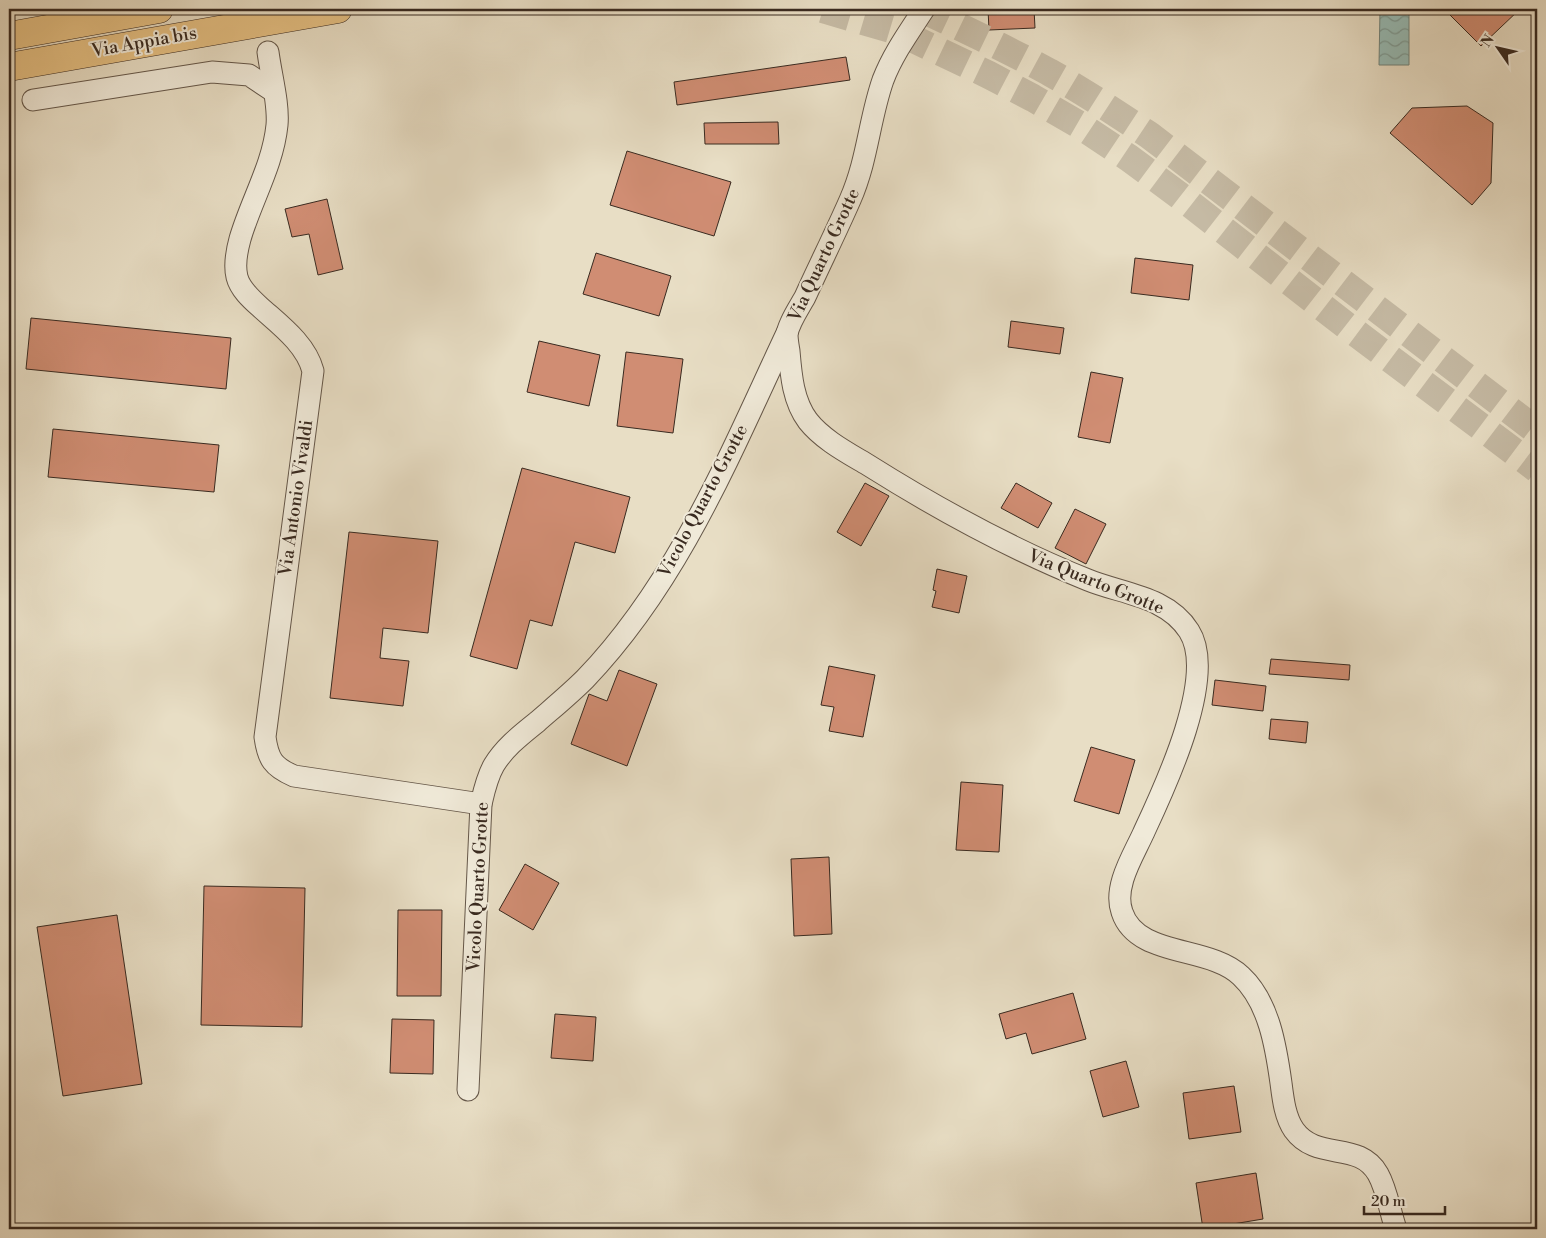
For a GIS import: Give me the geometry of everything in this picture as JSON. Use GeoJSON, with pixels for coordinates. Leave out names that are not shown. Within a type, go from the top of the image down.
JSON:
{"type":"FeatureCollection","features":[{"type":"Feature","properties":{"kind":"highway","name":"Via Appia bis"},"geometry":{"type":"LineString","coordinates":[[9,36],[159,9]]}},
{"type":"Feature","properties":{"kind":"highway","name":"Via Appia bis"},"geometry":{"type":"LineString","coordinates":[[9,67],[326,10]]}},
{"type":"Feature","properties":{"kind":"highway"},"geometry":{"type":"LineString","coordinates":[[9,20],[115,17]]}},
{"type":"Feature","properties":{"kind":"street","name":"Via Quarto Grotte"},"geometry":{"type":"LineString","coordinates":[[924,9],[903,40],[884,77],[877,98],[866,156],[857,184],[787,333],[791,376],[795,394],[801,409],[810,423],[835,444],[888,478],[993,537],[1091,582],[1143,597],[1159,604],[1186,626],[1192,636],[1198,658],[1198,669],[1191,706],[1174,765],[1126,873],[1120,894],[1122,915],[1137,934],[1147,940],[1158,945],[1217,961],[1234,970],[1243,978],[1256,995],[1267,1022],[1291,1126],[1301,1138],[1312,1145],[1334,1152],[1352,1154],[1370,1163],[1377,1172],[1382,1184],[1396,1229]]}},
{"type":"Feature","properties":{"kind":"street","name":"Via Antonio Vivaldi"},"geometry":{"type":"LineString","coordinates":[[268,52],[277,116],[275,138],[268,164],[240,239],[237,251],[237,277],[249,296],[300,345],[310,358],[313,371],[265,737],[267,752],[274,764],[283,772],[294,776],[481,804]]}},
{"type":"Feature","properties":{"kind":"street"},"geometry":{"type":"LineString","coordinates":[[33,100],[212,72],[249,75],[273,91]]}},
{"type":"Feature","properties":{"kind":"street","name":"Vicolo Quarto Grotte"},"geometry":{"type":"LineString","coordinates":[[468,1090],[481,804],[489,774],[511,743],[584,680],[624,633],[659,586],[686,542],[708,500],[787,333]]}},
{"type":"Feature","properties":{"kind":"water"},"geometry":{"type":"Polygon","coordinates":[[[1380,9],[1409,9],[1409,65],[1379,65],[1380,9]]]}},
{"type":"Feature","properties":{"kind":"building"},"geometry":{"type":"Polygon","coordinates":[[[988,9],[1034,9],[1035,28],[989,30],[988,9]]]}},
{"type":"Feature","properties":{"kind":"building"},"geometry":{"type":"Polygon","coordinates":[[[1444,9],[1520,9],[1481,46],[1444,9]]]}},
{"type":"Feature","properties":{"kind":"building"},"geometry":{"type":"Polygon","coordinates":[[[846,57],[850,80],[677,105],[674,82],[846,57]]]}},
{"type":"Feature","properties":{"kind":"building"},"geometry":{"type":"Polygon","coordinates":[[[1467,106],[1493,123],[1491,183],[1472,205],[1390,133],[1412,108],[1467,106]]]}},
{"type":"Feature","properties":{"kind":"building"},"geometry":{"type":"Polygon","coordinates":[[[778,122],[779,144],[705,144],[704,123],[778,122]]]}},
{"type":"Feature","properties":{"kind":"building"},"geometry":{"type":"Polygon","coordinates":[[[627,151],[731,182],[714,236],[610,205],[627,151]]]}},
{"type":"Feature","properties":{"kind":"building"},"geometry":{"type":"Polygon","coordinates":[[[327,199],[343,269],[318,275],[309,234],[292,237],[285,209],[327,199]]]}},
{"type":"Feature","properties":{"kind":"building"},"geometry":{"type":"Polygon","coordinates":[[[596,253],[671,276],[659,316],[583,294],[596,253]]]}},
{"type":"Feature","properties":{"kind":"building"},"geometry":{"type":"Polygon","coordinates":[[[1135,258],[1193,265],[1189,300],[1131,293],[1135,258]]]}},
{"type":"Feature","properties":{"kind":"building"},"geometry":{"type":"Polygon","coordinates":[[[31,318],[231,338],[226,389],[26,369],[31,318]]]}},
{"type":"Feature","properties":{"kind":"building"},"geometry":{"type":"Polygon","coordinates":[[[1011,321],[1064,328],[1060,354],[1008,347],[1011,321]]]}},
{"type":"Feature","properties":{"kind":"building"},"geometry":{"type":"Polygon","coordinates":[[[539,341],[600,355],[589,406],[527,392],[539,341]]]}},
{"type":"Feature","properties":{"kind":"building"},"geometry":{"type":"Polygon","coordinates":[[[626,352],[683,359],[673,433],[617,426],[626,352]]]}},
{"type":"Feature","properties":{"kind":"building"},"geometry":{"type":"Polygon","coordinates":[[[1091,372],[1123,378],[1110,443],[1078,437],[1091,372]]]}},
{"type":"Feature","properties":{"kind":"building"},"geometry":{"type":"Polygon","coordinates":[[[53,429],[219,445],[214,492],[48,477],[53,429]]]}},
{"type":"Feature","properties":{"kind":"building"},"geometry":{"type":"Polygon","coordinates":[[[522,468],[630,497],[615,553],[575,542],[552,626],[530,620],[517,669],[470,656],[522,468]]]}},
{"type":"Feature","properties":{"kind":"building"},"geometry":{"type":"Polygon","coordinates":[[[865,483],[889,496],[861,546],[837,532],[865,483]]]}},
{"type":"Feature","properties":{"kind":"building"},"geometry":{"type":"Polygon","coordinates":[[[1016,483],[1052,503],[1038,528],[1001,508],[1016,483]]]}},
{"type":"Feature","properties":{"kind":"building"},"geometry":{"type":"Polygon","coordinates":[[[1075,509],[1106,524],[1086,564],[1055,548],[1075,509]]]}},
{"type":"Feature","properties":{"kind":"building"},"geometry":{"type":"Polygon","coordinates":[[[349,532],[438,541],[428,633],[383,628],[380,658],[409,661],[403,706],[330,698],[349,532]]]}},
{"type":"Feature","properties":{"kind":"building"},"geometry":{"type":"Polygon","coordinates":[[[937,569],[967,576],[959,613],[932,607],[936,591],[933,590],[937,569]]]}},
{"type":"Feature","properties":{"kind":"building"},"geometry":{"type":"Polygon","coordinates":[[[1271,659],[1350,665],[1349,680],[1269,674],[1271,659]]]}},
{"type":"Feature","properties":{"kind":"building"},"geometry":{"type":"Polygon","coordinates":[[[829,666],[875,675],[863,737],[829,731],[834,707],[821,705],[829,666]]]}},
{"type":"Feature","properties":{"kind":"building"},"geometry":{"type":"Polygon","coordinates":[[[619,670],[657,684],[627,766],[571,744],[589,694],[607,701],[619,670]]]}},
{"type":"Feature","properties":{"kind":"building"},"geometry":{"type":"Polygon","coordinates":[[[1215,680],[1266,686],[1263,711],[1212,705],[1215,680]]]}},
{"type":"Feature","properties":{"kind":"building"},"geometry":{"type":"Polygon","coordinates":[[[1271,719],[1308,722],[1306,743],[1269,739],[1271,719]]]}},
{"type":"Feature","properties":{"kind":"building"},"geometry":{"type":"Polygon","coordinates":[[[1091,747],[1135,760],[1119,814],[1074,801],[1091,747]]]}},
{"type":"Feature","properties":{"kind":"building"},"geometry":{"type":"Polygon","coordinates":[[[961,782],[1003,785],[999,852],[956,850],[961,782]]]}},
{"type":"Feature","properties":{"kind":"building"},"geometry":{"type":"Polygon","coordinates":[[[829,857],[832,934],[794,936],[791,859],[829,857]]]}},
{"type":"Feature","properties":{"kind":"building"},"geometry":{"type":"Polygon","coordinates":[[[525,864],[559,883],[533,930],[499,910],[525,864]]]}},
{"type":"Feature","properties":{"kind":"building"},"geometry":{"type":"Polygon","coordinates":[[[204,886],[305,888],[302,1027],[201,1025],[204,886]]]}},
{"type":"Feature","properties":{"kind":"building"},"geometry":{"type":"Polygon","coordinates":[[[398,910],[442,910],[441,996],[397,996],[398,910]]]}},
{"type":"Feature","properties":{"kind":"building"},"geometry":{"type":"Polygon","coordinates":[[[117,915],[142,1084],[63,1096],[37,927],[117,915]]]}},
{"type":"Feature","properties":{"kind":"building"},"geometry":{"type":"Polygon","coordinates":[[[1073,993],[1086,1039],[1032,1054],[1026,1033],[1006,1039],[999,1014],[1073,993]]]}},
{"type":"Feature","properties":{"kind":"building"},"geometry":{"type":"Polygon","coordinates":[[[555,1014],[596,1017],[593,1061],[551,1058],[555,1014]]]}},
{"type":"Feature","properties":{"kind":"building"},"geometry":{"type":"Polygon","coordinates":[[[392,1019],[434,1020],[433,1074],[390,1073],[392,1019]]]}},
{"type":"Feature","properties":{"kind":"building"},"geometry":{"type":"Polygon","coordinates":[[[1126,1061],[1139,1107],[1103,1117],[1090,1071],[1126,1061]]]}},
{"type":"Feature","properties":{"kind":"building"},"geometry":{"type":"Polygon","coordinates":[[[1234,1086],[1241,1132],[1189,1139],[1183,1093],[1234,1086]]]}},
{"type":"Feature","properties":{"kind":"building"},"geometry":{"type":"Polygon","coordinates":[[[1256,1173],[1263,1219],[1203,1229],[1196,1183],[1256,1173]]]}},
{"type":"Feature","properties":{"kind":"tunnel"},"geometry":{"type":"LineString","coordinates":[[823,9],[897,31],[989,75],[1078,124],[1129,158],[1180,196],[1348,327],[1537,469]]}},
{"type":"Feature","properties":{"kind":"tunnel"},"geometry":{"type":"LineString","coordinates":[[922,9],[1049,72],[1087,94],[1149,135],[1537,431]]}}]}
